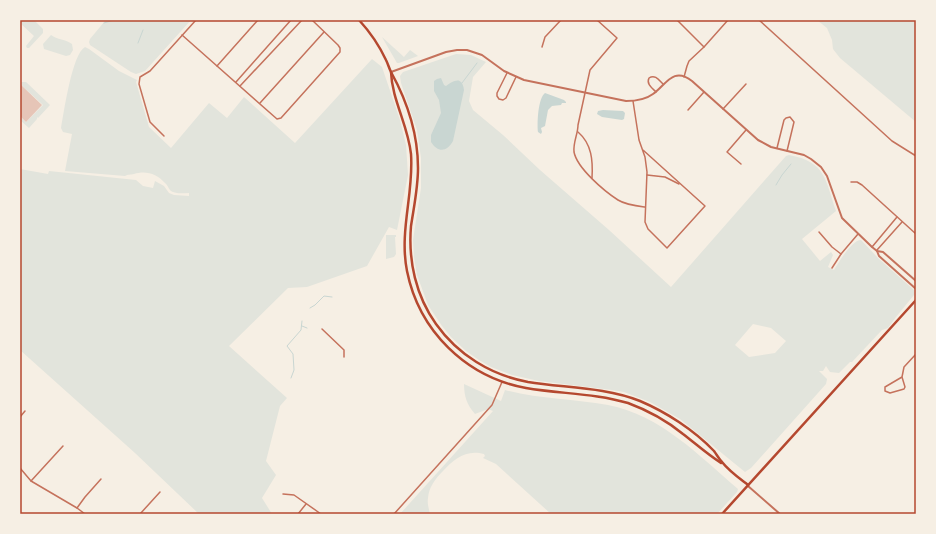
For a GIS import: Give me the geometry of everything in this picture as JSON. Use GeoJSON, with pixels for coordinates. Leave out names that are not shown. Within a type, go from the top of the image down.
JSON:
{"type":"FeatureCollection","features":[{"type":"Feature","properties":{"kind":"main road"},"geometry":{"type":"LineString","coordinates":[[359,20],[370,32],[397,82],[414,131],[418,155],[418,179],[411,235],[412,261],[414,275],[420,294],[437,326],[451,342],[469,357],[504,376],[527,382],[604,391],[638,400],[680,423],[714,451],[723,464]]}},
{"type":"Feature","properties":{"kind":"main road"},"geometry":{"type":"LineString","coordinates":[[391,72],[391,85],[406,128],[411,157],[411,187],[404,236],[405,262],[413,294],[422,314],[432,330],[448,348],[467,364],[487,376],[502,382],[525,388],[605,398],[628,404],[662,419],[682,433],[708,455],[723,464],[748,486]]}},
{"type":"Feature","properties":{"kind":"main road"},"geometry":{"type":"LineString","coordinates":[[405,262],[412,261]]}},
{"type":"Feature","properties":{"kind":"main road"},"geometry":{"type":"LineString","coordinates":[[722,514],[916,300]]}},
{"type":"Feature","properties":{"kind":"main road"},"geometry":{"type":"LineString","coordinates":[[432,330],[437,326]]}},
{"type":"Feature","properties":{"kind":"main road"},"geometry":{"type":"LineString","coordinates":[[502,382],[504,376]]}},
{"type":"Feature","properties":{"kind":"street"},"geometry":{"type":"LineString","coordinates":[[164,136],[150,122],[140,84],[140,77],[150,70],[196,20]]}},
{"type":"Feature","properties":{"kind":"street"},"geometry":{"type":"LineString","coordinates":[[217,66],[258,20]]}},
{"type":"Feature","properties":{"kind":"street"},"geometry":{"type":"LineString","coordinates":[[236,82],[291,20]]}},
{"type":"Feature","properties":{"kind":"street"},"geometry":{"type":"LineString","coordinates":[[240,86],[302,20]]}},
{"type":"Feature","properties":{"kind":"street"},"geometry":{"type":"LineString","coordinates":[[182,35],[277,119],[281,118],[340,52],[338,45],[312,20]]}},
{"type":"Feature","properties":{"kind":"street"},"geometry":{"type":"LineString","coordinates":[[542,47],[545,37],[561,20]]}},
{"type":"Feature","properties":{"kind":"street"},"geometry":{"type":"LineString","coordinates":[[597,20],[617,38],[590,70],[584,93],[578,132],[574,141],[574,151],[577,162],[584,171],[618,200],[627,204],[645,207]]}},
{"type":"Feature","properties":{"kind":"street"},"geometry":{"type":"LineString","coordinates":[[677,20],[704,47]]}},
{"type":"Feature","properties":{"kind":"street"},"geometry":{"type":"LineString","coordinates":[[684,76],[686,66],[728,20]]}},
{"type":"Feature","properties":{"kind":"street"},"geometry":{"type":"LineString","coordinates":[[758,20],[892,141],[916,156]]}},
{"type":"Feature","properties":{"kind":"street"},"geometry":{"type":"LineString","coordinates":[[260,104],[324,31]]}},
{"type":"Feature","properties":{"kind":"street"},"geometry":{"type":"LineString","coordinates":[[391,72],[446,52],[471,50],[482,55],[507,73],[534,83],[617,100],[633,101],[646,98],[656,92],[672,77],[684,76],[689,78],[762,143],[777,149],[799,153],[808,157],[823,169],[829,181],[842,218],[872,247],[883,252],[916,281]]}},
{"type":"Feature","properties":{"kind":"street"},"geometry":{"type":"LineString","coordinates":[[507,73],[497,94],[499,99],[503,100],[506,98],[516,77]]}},
{"type":"Feature","properties":{"kind":"street"},"geometry":{"type":"LineString","coordinates":[[656,92],[648,84],[649,78],[653,76],[664,84]]}},
{"type":"Feature","properties":{"kind":"street"},"geometry":{"type":"LineString","coordinates":[[723,109],[746,84]]}},
{"type":"Feature","properties":{"kind":"street"},"geometry":{"type":"LineString","coordinates":[[688,110],[704,92]]}},
{"type":"Feature","properties":{"kind":"street"},"geometry":{"type":"LineString","coordinates":[[633,101],[639,140],[643,150],[646,157],[647,175],[644,217],[646,226],[667,248],[705,206],[643,150]]}},
{"type":"Feature","properties":{"kind":"street"},"geometry":{"type":"LineString","coordinates":[[777,149],[784,120],[790,117],[794,122],[787,151]]}},
{"type":"Feature","properties":{"kind":"street"},"geometry":{"type":"LineString","coordinates":[[740,164],[727,152],[746,130]]}},
{"type":"Feature","properties":{"kind":"street"},"geometry":{"type":"LineString","coordinates":[[578,132],[584,137],[593,161],[592,178]]}},
{"type":"Feature","properties":{"kind":"street"},"geometry":{"type":"LineString","coordinates":[[647,175],[665,177],[681,184]]}},
{"type":"Feature","properties":{"kind":"street"},"geometry":{"type":"LineString","coordinates":[[851,182],[857,182],[862,185],[916,234]]}},
{"type":"Feature","properties":{"kind":"street"},"geometry":{"type":"LineString","coordinates":[[872,247],[897,217]]}},
{"type":"Feature","properties":{"kind":"street"},"geometry":{"type":"LineString","coordinates":[[877,250],[902,221]]}},
{"type":"Feature","properties":{"kind":"street"},"geometry":{"type":"LineString","coordinates":[[819,232],[832,247],[841,254]]}},
{"type":"Feature","properties":{"kind":"street"},"geometry":{"type":"LineString","coordinates":[[832,268],[841,254],[858,234]]}},
{"type":"Feature","properties":{"kind":"street"},"geometry":{"type":"LineString","coordinates":[[877,250],[879,256],[916,289]]}},
{"type":"Feature","properties":{"kind":"street"},"geometry":{"type":"LineString","coordinates":[[322,329],[344,350],[344,357]]}},
{"type":"Feature","properties":{"kind":"street"},"geometry":{"type":"LineString","coordinates":[[902,377],[885,387],[886,392],[890,393],[904,389],[905,387],[902,377],[904,367],[916,354]]}},
{"type":"Feature","properties":{"kind":"street"},"geometry":{"type":"LineString","coordinates":[[395,513],[492,405],[502,382]]}},
{"type":"Feature","properties":{"kind":"street"},"geometry":{"type":"LineString","coordinates":[[20,417],[25,411]]}},
{"type":"Feature","properties":{"kind":"street"},"geometry":{"type":"LineString","coordinates":[[31,481],[63,446]]}},
{"type":"Feature","properties":{"kind":"street"},"geometry":{"type":"LineString","coordinates":[[20,468],[31,481],[85,514]]}},
{"type":"Feature","properties":{"kind":"street"},"geometry":{"type":"LineString","coordinates":[[77,508],[101,479]]}},
{"type":"Feature","properties":{"kind":"street"},"geometry":{"type":"LineString","coordinates":[[748,486],[780,514]]}},
{"type":"Feature","properties":{"kind":"street"},"geometry":{"type":"LineString","coordinates":[[140,514],[160,492]]}},
{"type":"Feature","properties":{"kind":"street"},"geometry":{"type":"LineString","coordinates":[[283,494],[294,495],[321,514]]}},
{"type":"Feature","properties":{"kind":"street"},"geometry":{"type":"LineString","coordinates":[[298,514],[306,504]]}},
{"type":"Feature","properties":{"kind":"shaded area"},"geometry":{"type":"Polygon","coordinates":[[[20,20],[34,20],[43,29],[43,33],[29,48],[26,46],[34,36],[20,23],[20,20]]]}},
{"type":"Feature","properties":{"kind":"shaded area"},"geometry":{"type":"Polygon","coordinates":[[[104,20],[191,20],[145,71],[136,74],[90,45],[90,39],[105,21],[104,20]]]}},
{"type":"Feature","properties":{"kind":"shaded area"},"geometry":{"type":"Polygon","coordinates":[[[817,20],[916,20],[916,122],[840,58],[833,49],[832,40],[827,28],[817,20]]]}},
{"type":"Feature","properties":{"kind":"shaded area"},"geometry":{"type":"Polygon","coordinates":[[[51,35],[72,44],[73,50],[70,55],[66,56],[44,49],[43,44],[51,35]]]}},
{"type":"Feature","properties":{"kind":"shaded area"},"geometry":{"type":"Polygon","coordinates":[[[382,37],[404,57],[410,50],[418,56],[397,63],[382,37]]]}},
{"type":"Feature","properties":{"kind":"shaded area"},"geometry":{"type":"Polygon","coordinates":[[[85,47],[119,71],[137,80],[136,82],[149,127],[171,148],[209,103],[227,118],[244,97],[295,143],[372,59],[382,67],[400,120],[406,145],[408,175],[397,230],[389,227],[367,266],[307,287],[288,288],[229,346],[287,398],[280,406],[266,461],[276,475],[262,498],[272,514],[199,514],[135,453],[20,350],[20,169],[48,174],[49,171],[136,180],[143,186],[153,188],[155,181],[164,186],[169,193],[174,195],[189,196],[189,193],[177,193],[171,191],[158,177],[143,172],[125,176],[65,171],[72,134],[63,132],[61,128],[66,97],[76,60],[80,52],[85,47]]]}},
{"type":"Feature","properties":{"kind":"shaded area"},"geometry":{"type":"Polygon","coordinates":[[[456,54],[471,55],[486,62],[473,77],[469,101],[473,110],[503,135],[671,287],[786,156],[789,155],[801,158],[817,167],[826,181],[836,211],[802,239],[820,261],[831,252],[833,255],[828,267],[834,270],[850,247],[857,241],[861,240],[878,258],[914,290],[914,295],[888,328],[882,330],[852,362],[850,362],[839,373],[830,372],[826,366],[823,371],[819,371],[827,379],[826,384],[751,468],[745,472],[680,419],[650,402],[624,392],[539,381],[512,375],[491,367],[466,351],[442,326],[428,305],[417,275],[413,240],[421,188],[421,158],[417,130],[401,83],[400,76],[403,72],[456,54]],[[753,324],[735,345],[749,357],[775,353],[786,341],[771,328],[753,324]]]}},
{"type":"Feature","properties":{"kind":"shaded area"},"geometry":{"type":"Polygon","coordinates":[[[441,78],[446,86],[457,80],[461,82],[464,90],[453,141],[451,145],[442,150],[434,146],[431,142],[431,135],[441,113],[439,100],[434,91],[434,81],[441,78]]]}},
{"type":"Feature","properties":{"kind":"shaded area"},"geometry":{"type":"Polygon","coordinates":[[[20,82],[26,82],[50,105],[38,118],[37,117],[29,128],[20,120],[20,116],[26,122],[43,105],[20,84],[20,82]]]}},
{"type":"Feature","properties":{"kind":"shaded area"},"geometry":{"type":"Polygon","coordinates":[[[545,93],[564,100],[566,103],[552,106],[548,110],[545,126],[541,128],[541,134],[538,132],[538,111],[545,93]]]}},
{"type":"Feature","properties":{"kind":"shaded area"},"geometry":{"type":"Polygon","coordinates":[[[598,111],[623,111],[625,113],[624,119],[602,117],[597,114],[598,111]]]}},
{"type":"Feature","properties":{"kind":"shaded area"},"geometry":{"type":"Polygon","coordinates":[[[386,235],[396,235],[396,254],[394,257],[386,259],[386,235]]]}},
{"type":"Feature","properties":{"kind":"shaded area"},"geometry":{"type":"Polygon","coordinates":[[[464,384],[501,401],[505,390],[531,395],[608,405],[627,410],[662,427],[678,438],[738,489],[737,492],[717,514],[551,514],[496,464],[483,458],[485,456],[484,454],[472,453],[456,459],[435,480],[428,498],[430,514],[400,514],[493,411],[488,409],[475,414],[466,400],[464,384]]]}},
{"type":"Feature","properties":{"kind":"building"},"geometry":{"type":"Polygon","coordinates":[[[20,84],[42,105],[26,122],[20,116],[20,84]]]}},
{"type":"Feature","properties":{"kind":"waterway"},"geometry":{"type":"LineString","coordinates":[[104,23],[114,20]]}},
{"type":"Feature","properties":{"kind":"waterway"},"geometry":{"type":"LineString","coordinates":[[138,43],[143,30]]}},
{"type":"Feature","properties":{"kind":"waterway"},"geometry":{"type":"LineString","coordinates":[[462,83],[477,63]]}},
{"type":"Feature","properties":{"kind":"waterway"},"geometry":{"type":"LineString","coordinates":[[776,185],[791,164]]}},
{"type":"Feature","properties":{"kind":"waterway"},"geometry":{"type":"LineString","coordinates":[[310,308],[324,296],[332,297]]}},
{"type":"Feature","properties":{"kind":"waterway"},"geometry":{"type":"LineString","coordinates":[[291,378],[294,370],[293,354],[287,346],[301,330],[302,321]]}},
{"type":"Feature","properties":{"kind":"waterway"},"geometry":{"type":"LineString","coordinates":[[302,326],[307,328]]}}]}
